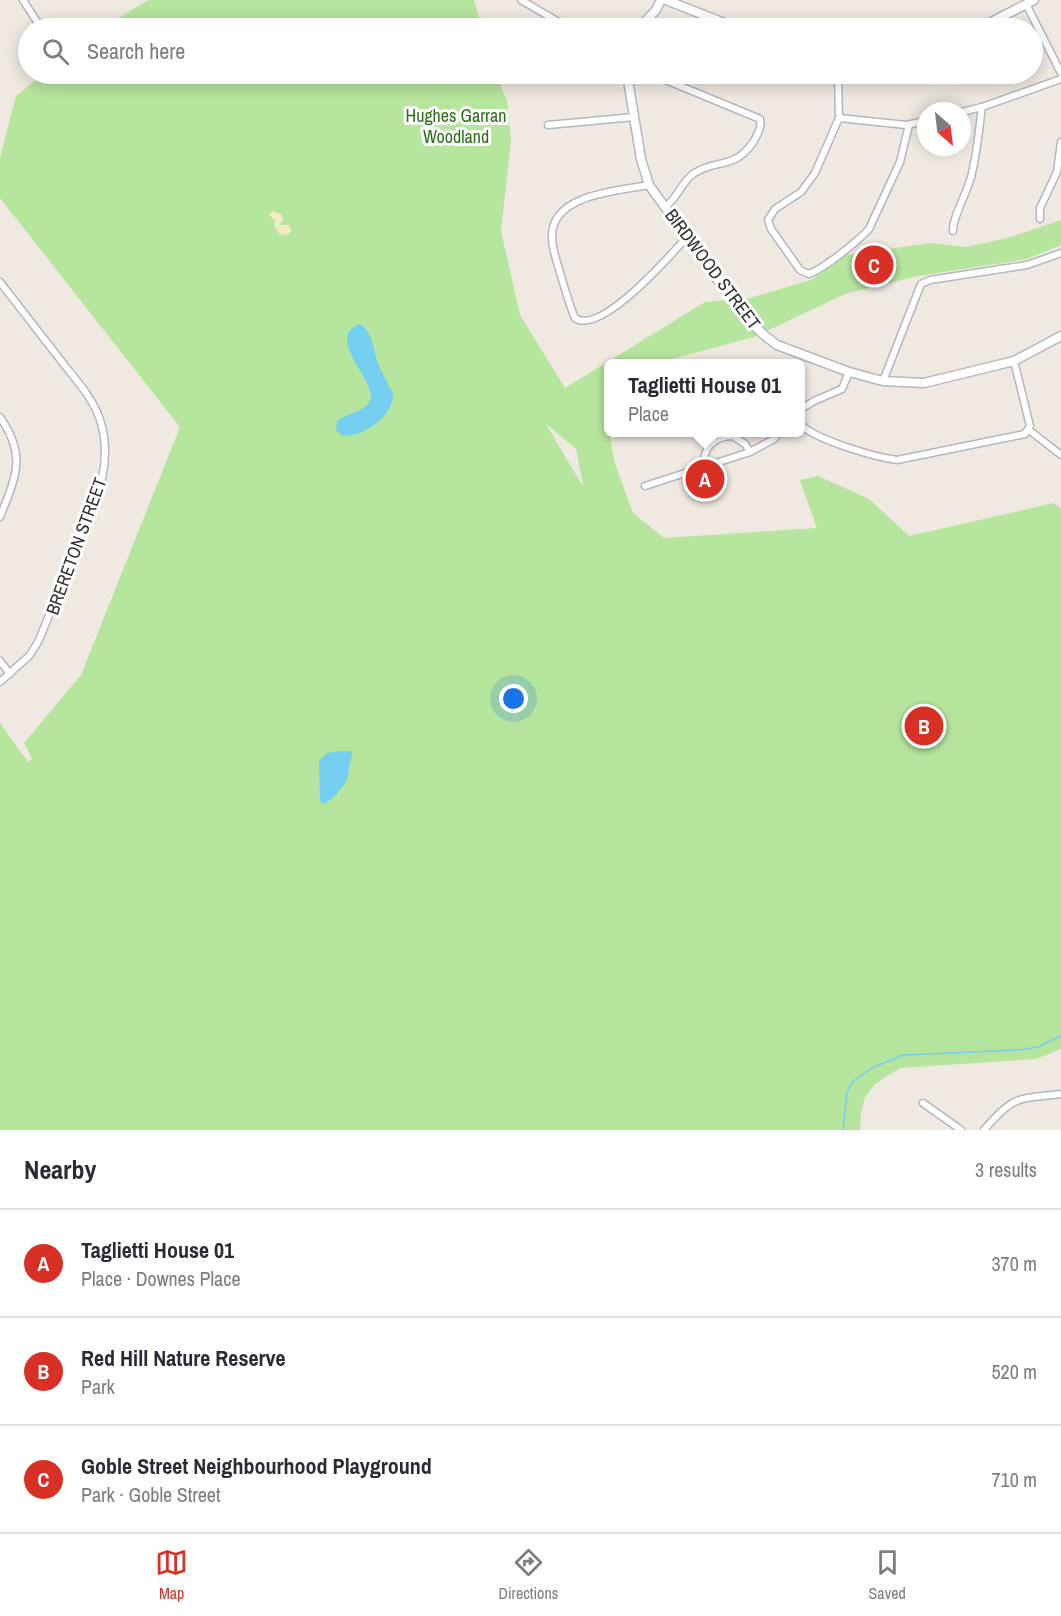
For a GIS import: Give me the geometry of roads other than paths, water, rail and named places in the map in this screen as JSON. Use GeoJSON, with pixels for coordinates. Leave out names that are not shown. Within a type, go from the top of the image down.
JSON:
{"type":"FeatureCollection","features":[{"type":"Feature","properties":{"kind":"street"},"geometry":{"type":"LineString","coordinates":[[24,0],[35,18]]}},
{"type":"Feature","properties":{"kind":"street"},"geometry":{"type":"LineString","coordinates":[[521,0],[549,18]]}},
{"type":"Feature","properties":{"kind":"street"},"geometry":{"type":"LineString","coordinates":[[648,18],[661,0]]}},
{"type":"Feature","properties":{"kind":"street"},"geometry":{"type":"LineString","coordinates":[[666,0],[712,18]]}},
{"type":"Feature","properties":{"kind":"street"},"geometry":{"type":"LineString","coordinates":[[1000,18],[1030,2],[1037,18]]}},
{"type":"Feature","properties":{"kind":"street"},"geometry":{"type":"LineString","coordinates":[[1043,32],[1061,73]]}},
{"type":"Feature","properties":{"kind":"street"},"geometry":{"type":"LineString","coordinates":[[971,110],[1061,79]]}},
{"type":"Feature","properties":{"kind":"street","name":"BIRDWOOD STREET"},"geometry":{"type":"LineString","coordinates":[[628,84],[644,173],[649,185],[740,311],[777,345],[849,372],[883,381],[924,383],[1014,362],[1061,336]]}},
{"type":"Feature","properties":{"kind":"street"},"geometry":{"type":"LineString","coordinates":[[665,207],[693,175],[702,170],[732,162],[739,157],[759,132],[761,126],[760,119],[675,84]]}},
{"type":"Feature","properties":{"kind":"street"},"geometry":{"type":"LineString","coordinates":[[837,84],[839,118],[815,173],[808,184],[775,209],[768,220],[771,229],[800,270],[805,273],[812,273],[818,269],[861,238],[869,229],[900,162],[909,125]]}},
{"type":"Feature","properties":{"kind":"street"},"geometry":{"type":"LineString","coordinates":[[953,231],[955,218],[973,173],[982,107]]}},
{"type":"Feature","properties":{"kind":"street"},"geometry":{"type":"LineString","coordinates":[[548,125],[634,117]]}},
{"type":"Feature","properties":{"kind":"street"},"geometry":{"type":"LineString","coordinates":[[839,118],[909,125],[917,123]]}},
{"type":"Feature","properties":{"kind":"street"},"geometry":{"type":"LineString","coordinates":[[1040,219],[1041,208],[1057,172],[1061,142]]}},
{"type":"Feature","properties":{"kind":"street"},"geometry":{"type":"LineString","coordinates":[[649,185],[587,197],[565,208],[558,216],[553,226],[553,246],[575,318],[580,322],[588,322],[620,303],[651,276],[687,237]]}},
{"type":"Feature","properties":{"kind":"street"},"geometry":{"type":"LineString","coordinates":[[883,381],[921,284],[930,280],[1027,265],[1061,253]]}},
{"type":"Feature","properties":{"kind":"street","name":"BRERETON STREET"},"geometry":{"type":"LineString","coordinates":[[0,282],[89,397],[100,419],[105,464],[102,483],[47,624],[30,655],[0,682]]}},
{"type":"Feature","properties":{"kind":"street"},"geometry":{"type":"LineString","coordinates":[[805,427],[817,435],[882,458],[897,460],[1025,434],[1030,426],[1014,362]]}},
{"type":"Feature","properties":{"kind":"street"},"geometry":{"type":"LineString","coordinates":[[805,407],[842,389],[849,372]]}},
{"type":"Feature","properties":{"kind":"street"},"geometry":{"type":"LineString","coordinates":[[0,417],[13,438],[17,453],[17,466],[12,488],[0,517]]}},
{"type":"Feature","properties":{"kind":"street"},"geometry":{"type":"LineString","coordinates":[[1029,430],[1061,455]]}},
{"type":"Feature","properties":{"kind":"street"},"geometry":{"type":"LineString","coordinates":[[704,468],[703,460],[710,444],[716,438],[724,437]]}},
{"type":"Feature","properties":{"kind":"street"},"geometry":{"type":"LineString","coordinates":[[734,437],[745,444],[750,452]]}},
{"type":"Feature","properties":{"kind":"street"},"geometry":{"type":"LineString","coordinates":[[645,486],[750,452],[776,437]]}},
{"type":"Feature","properties":{"kind":"street"},"geometry":{"type":"LineString","coordinates":[[0,661],[10,674]]}},
{"type":"Feature","properties":{"kind":"street"},"geometry":{"type":"LineString","coordinates":[[984,1130],[1010,1103],[1021,1098],[1061,1094]]}},
{"type":"Feature","properties":{"kind":"street"},"geometry":{"type":"LineString","coordinates":[[922,1103],[961,1130]]}},
{"type":"Feature","properties":{"kind":"water"},"geometry":{"type":"Polygon","coordinates":[[[360,324],[368,332],[376,358],[393,394],[392,402],[376,424],[360,433],[343,436],[336,430],[337,421],[365,407],[371,398],[365,379],[348,347],[347,338],[350,330],[360,324]]]}},
{"type":"Feature","properties":{"kind":"water"},"geometry":{"type":"Polygon","coordinates":[[[351,751],[353,755],[347,779],[337,793],[324,804],[320,801],[319,761],[327,753],[351,751]]]}},
{"type":"Feature","properties":{"kind":"waterway"},"geometry":{"type":"LineString","coordinates":[[843,1130],[847,1093],[852,1082],[872,1068],[903,1055],[1019,1050],[1038,1047],[1061,1036]]}},
{"type":"Feature","properties":{"kind":"place","name":"Goble Street Neighbourhood Playground"},"geometry":{"type":"Point","coordinates":[874,265]}},
{"type":"Feature","properties":{"kind":"place","name":"Taglietti House 01"},"geometry":{"type":"Point","coordinates":[705,479]}},
{"type":"Feature","properties":{"kind":"place","name":"Red Hill Nature Reserve"},"geometry":{"type":"Point","coordinates":[924,726]}},
{"type":"Feature","properties":{"kind":"park label","name":"Hughes Garran Woodland"},"geometry":{"type":"Point","coordinates":[456,125]}}]}
